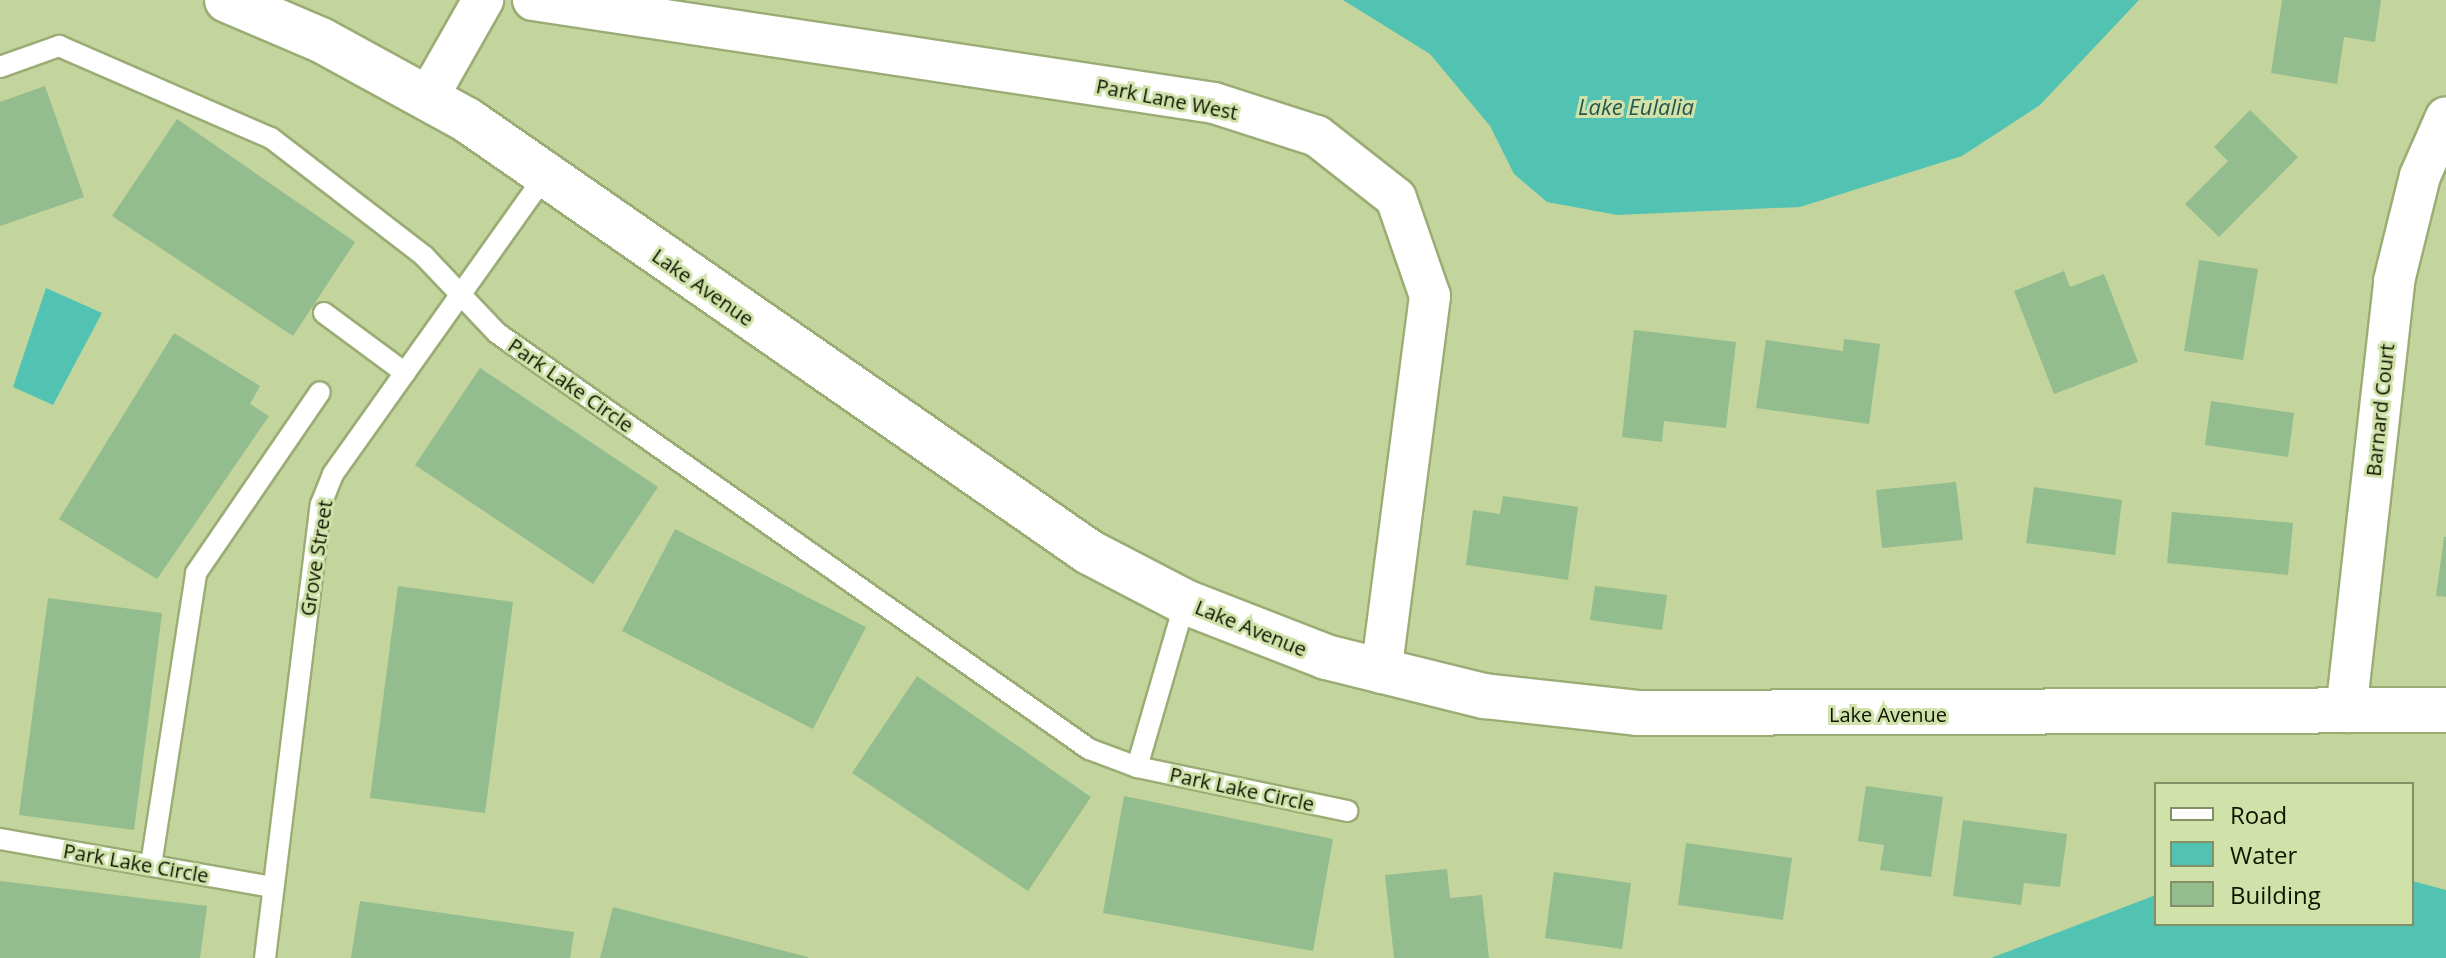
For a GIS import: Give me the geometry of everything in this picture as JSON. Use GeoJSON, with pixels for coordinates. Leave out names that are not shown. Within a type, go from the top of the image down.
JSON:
{"type":"FeatureCollection","features":[{"type":"Feature","properties":{"kind":"main road","name":"Lake Avenue"},"geometry":{"type":"LineString","coordinates":[[227,0],[278,9],[428,97],[1022,510],[1185,602],[1381,673],[1484,696],[1637,713],[2446,710]]}},
{"type":"Feature","properties":{"kind":"street"},"geometry":{"type":"LineString","coordinates":[[428,97],[483,0]]}},
{"type":"Feature","properties":{"kind":"street","name":"Park Lane West"},"geometry":{"type":"LineString","coordinates":[[533,0],[1214,103],[1317,136],[1396,198],[1430,296],[1381,673]]}},
{"type":"Feature","properties":{"kind":"street","name":"Barnard Court"},"geometry":{"type":"LineString","coordinates":[[2346,712],[2394,281],[2420,176],[2446,117]]}},
{"type":"Feature","properties":{"kind":"lane","name":"Park Lake Circle"},"geometry":{"type":"LineString","coordinates":[[0,67],[59,46],[271,138],[424,256],[497,333],[1064,731],[1137,767],[1347,811]]}},
{"type":"Feature","properties":{"kind":"lane","name":"Grove Street"},"geometry":{"type":"LineString","coordinates":[[265,958],[321,504],[333,474],[545,176]]}},
{"type":"Feature","properties":{"kind":"lane"},"geometry":{"type":"LineString","coordinates":[[324,313],[405,373]]}},
{"type":"Feature","properties":{"kind":"lane"},"geometry":{"type":"LineString","coordinates":[[151,865],[196,573],[320,392]]}},
{"type":"Feature","properties":{"kind":"lane"},"geometry":{"type":"LineString","coordinates":[[1137,767],[1185,602]]}},
{"type":"Feature","properties":{"kind":"lane","name":"Park Lake Circle"},"geometry":{"type":"LineString","coordinates":[[0,839],[273,887]]}},
{"type":"Feature","properties":{"kind":"water","name":"Lake Eulalia"},"geometry":{"type":"Polygon","coordinates":[[[1343,0],[2139,0],[2040,105],[1962,156],[1800,207],[1617,215],[1547,202],[1514,174],[1490,126],[1430,54],[1343,0]]]}},
{"type":"Feature","properties":{"kind":"water"},"geometry":{"type":"Polygon","coordinates":[[[46,288],[102,313],[53,405],[13,387],[46,288]]]}},
{"type":"Feature","properties":{"kind":"water"},"geometry":{"type":"Polygon","coordinates":[[[2414,882],[2446,890],[2446,958],[1991,958],[2154,896],[2154,926],[2414,926],[2414,882]]]}},
{"type":"Feature","properties":{"kind":"building"},"geometry":{"type":"Polygon","coordinates":[[[2282,0],[2381,0],[2375,42],[2344,37],[2337,84],[2271,73],[2282,0]]]}},
{"type":"Feature","properties":{"kind":"building"},"geometry":{"type":"Polygon","coordinates":[[[45,86],[84,197],[0,226],[0,102],[45,86]]]}},
{"type":"Feature","properties":{"kind":"building"},"geometry":{"type":"Polygon","coordinates":[[[2250,110],[2298,157],[2219,237],[2185,204],[2228,161],[2214,147],[2250,110]]]}},
{"type":"Feature","properties":{"kind":"building"},"geometry":{"type":"Polygon","coordinates":[[[177,119],[355,242],[293,336],[112,216],[177,119]]]}},
{"type":"Feature","properties":{"kind":"building"},"geometry":{"type":"Polygon","coordinates":[[[2199,260],[2258,269],[2243,360],[2184,351],[2199,260]]]}},
{"type":"Feature","properties":{"kind":"building"},"geometry":{"type":"Polygon","coordinates":[[[2064,271],[2070,287],[2104,274],[2138,362],[2054,394],[2014,291],[2064,271]]]}},
{"type":"Feature","properties":{"kind":"building"},"geometry":{"type":"Polygon","coordinates":[[[1634,330],[1736,342],[1726,428],[1664,421],[1662,442],[1622,437],[1634,330]]]}},
{"type":"Feature","properties":{"kind":"building"},"geometry":{"type":"Polygon","coordinates":[[[174,333],[260,386],[250,404],[269,416],[157,579],[59,519],[174,333]]]}},
{"type":"Feature","properties":{"kind":"building"},"geometry":{"type":"Polygon","coordinates":[[[1844,339],[1880,344],[1869,424],[1756,408],[1766,340],[1843,351],[1844,339]]]}},
{"type":"Feature","properties":{"kind":"building"},"geometry":{"type":"Polygon","coordinates":[[[480,368],[658,487],[593,584],[415,465],[480,368]]]}},
{"type":"Feature","properties":{"kind":"building"},"geometry":{"type":"Polygon","coordinates":[[[2211,401],[2294,413],[2288,457],[2205,445],[2211,401]]]}},
{"type":"Feature","properties":{"kind":"building"},"geometry":{"type":"Polygon","coordinates":[[[1956,482],[1963,540],[1882,548],[1876,490],[1956,482]]]}},
{"type":"Feature","properties":{"kind":"building"},"geometry":{"type":"Polygon","coordinates":[[[2034,487],[2122,500],[2115,555],[2026,543],[2034,487]]]}},
{"type":"Feature","properties":{"kind":"building"},"geometry":{"type":"Polygon","coordinates":[[[1503,496],[1578,507],[1568,580],[1466,565],[1473,510],[1500,514],[1503,496]]]}},
{"type":"Feature","properties":{"kind":"building"},"geometry":{"type":"Polygon","coordinates":[[[2172,512],[2293,523],[2288,575],[2167,563],[2172,512]]]}},
{"type":"Feature","properties":{"kind":"building"},"geometry":{"type":"Polygon","coordinates":[[[675,529],[866,627],[813,729],[622,631],[675,529]]]}},
{"type":"Feature","properties":{"kind":"building"},"geometry":{"type":"Polygon","coordinates":[[[2446,537],[2446,597],[2436,596],[2446,537]]]}},
{"type":"Feature","properties":{"kind":"building"},"geometry":{"type":"Polygon","coordinates":[[[398,586],[513,602],[485,813],[370,798],[398,586]]]}},
{"type":"Feature","properties":{"kind":"building"},"geometry":{"type":"Polygon","coordinates":[[[1595,586],[1667,595],[1662,630],[1590,620],[1595,586]]]}},
{"type":"Feature","properties":{"kind":"building"},"geometry":{"type":"Polygon","coordinates":[[[48,598],[162,613],[134,830],[19,815],[48,598]]]}},
{"type":"Feature","properties":{"kind":"building"},"geometry":{"type":"Polygon","coordinates":[[[917,676],[1091,797],[1028,891],[852,773],[917,676]]]}},
{"type":"Feature","properties":{"kind":"building"},"geometry":{"type":"Polygon","coordinates":[[[1866,786],[1943,797],[1931,877],[1880,870],[1884,845],[1858,841],[1866,786]]]}},
{"type":"Feature","properties":{"kind":"building"},"geometry":{"type":"Polygon","coordinates":[[[1124,796],[1333,839],[1313,951],[1103,913],[1124,796]]]}},
{"type":"Feature","properties":{"kind":"building"},"geometry":{"type":"Polygon","coordinates":[[[1963,820],[2067,834],[2060,887],[2024,883],[2021,905],[1953,896],[1963,820]]]}},
{"type":"Feature","properties":{"kind":"building"},"geometry":{"type":"Polygon","coordinates":[[[1686,843],[1792,858],[1783,920],[1678,905],[1686,843]]]}},
{"type":"Feature","properties":{"kind":"building"},"geometry":{"type":"Polygon","coordinates":[[[1447,869],[1450,898],[1482,895],[1489,958],[1394,958],[1385,875],[1447,869]]]}},
{"type":"Feature","properties":{"kind":"building"},"geometry":{"type":"Polygon","coordinates":[[[1554,872],[1631,883],[1622,949],[1545,938],[1554,872]]]}},
{"type":"Feature","properties":{"kind":"building"},"geometry":{"type":"Polygon","coordinates":[[[0,881],[207,906],[200,958],[0,958],[0,881]]]}},
{"type":"Feature","properties":{"kind":"building"},"geometry":{"type":"Polygon","coordinates":[[[360,901],[574,932],[570,958],[351,958],[360,901]]]}},
{"type":"Feature","properties":{"kind":"building"},"geometry":{"type":"Polygon","coordinates":[[[613,907],[808,957],[808,958],[600,958],[613,907]]]}}]}
